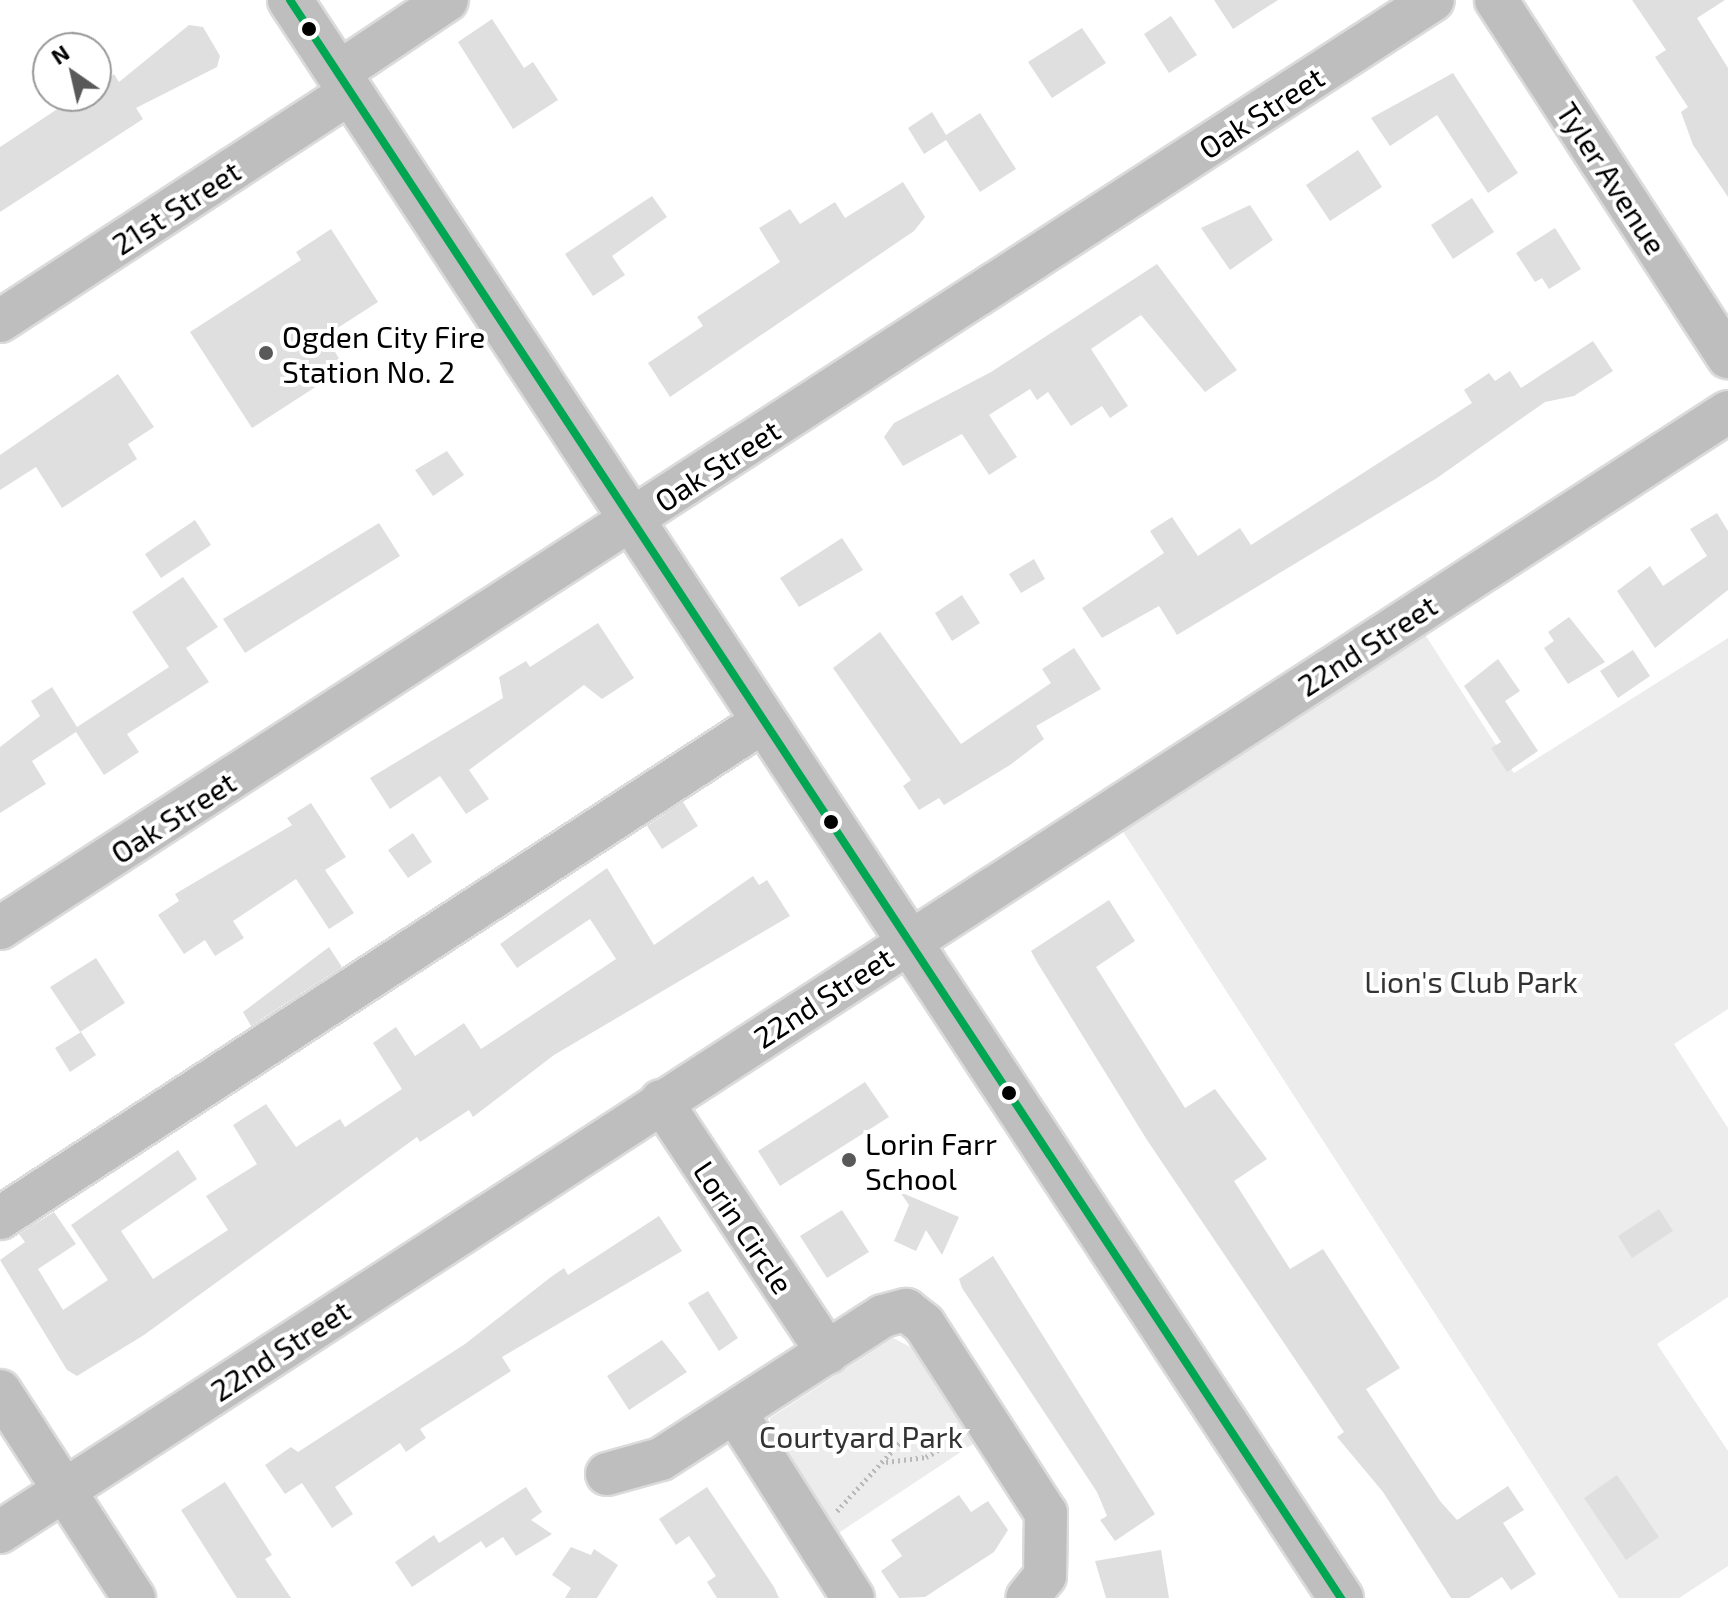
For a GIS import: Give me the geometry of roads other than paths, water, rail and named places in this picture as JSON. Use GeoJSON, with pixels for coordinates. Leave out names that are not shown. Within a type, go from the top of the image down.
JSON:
{"type":"FeatureCollection","features":[{"type":"Feature","properties":{"kind":"main road"},"geometry":{"type":"LineString","coordinates":[[290,0],[630,521],[912,939],[1341,1598]]}},
{"type":"Feature","properties":{"kind":"street","name":"Oak Street"},"geometry":{"type":"LineString","coordinates":[[0,928],[1433,0]]}},
{"type":"Feature","properties":{"kind":"street","name":"Tyler Avenue"},"geometry":{"type":"LineString","coordinates":[[1496,0],[1728,357]]}},
{"type":"Feature","properties":{"kind":"street","name":"21st Street"},"geometry":{"type":"LineString","coordinates":[[0,321],[345,83],[438,2]]}},
{"type":"Feature","properties":{"kind":"street","name":"22nd Street"},"geometry":{"type":"LineString","coordinates":[[0,1532],[1728,412]]}},
{"type":"Feature","properties":{"kind":"street"},"geometry":{"type":"LineString","coordinates":[[0,1218],[764,721]]}},
{"type":"Feature","properties":{"kind":"street","name":"Lorin Circle"},"geometry":{"type":"LineString","coordinates":[[661,1101],[828,1353]]}},
{"type":"Feature","properties":{"kind":"street"},"geometry":{"type":"LineString","coordinates":[[607,1474],[661,1459],[883,1316],[906,1310],[924,1324],[1046,1513],[1045,1576],[1027,1598]]}},
{"type":"Feature","properties":{"kind":"street"},"geometry":{"type":"LineString","coordinates":[[0,1391],[134,1598]]}},
{"type":"Feature","properties":{"kind":"street"},"geometry":{"type":"LineString","coordinates":[[735,1412],[853,1598]]}},
{"type":"Feature","properties":{"kind":"place","name":"Ogden City Fire Station No. 2"},"geometry":{"type":"Point","coordinates":[266,353]}},
{"type":"Feature","properties":{"kind":"place","name":"Lorin Farr School"},"geometry":{"type":"Point","coordinates":[849,1160]}},
{"type":"Feature","properties":{"kind":"park label","name":"Lion's Club Park"},"geometry":{"type":"Point","coordinates":[1471,981]}},
{"type":"Feature","properties":{"kind":"park label","name":"Courtyard Park"},"geometry":{"type":"Point","coordinates":[861,1436]}}]}
